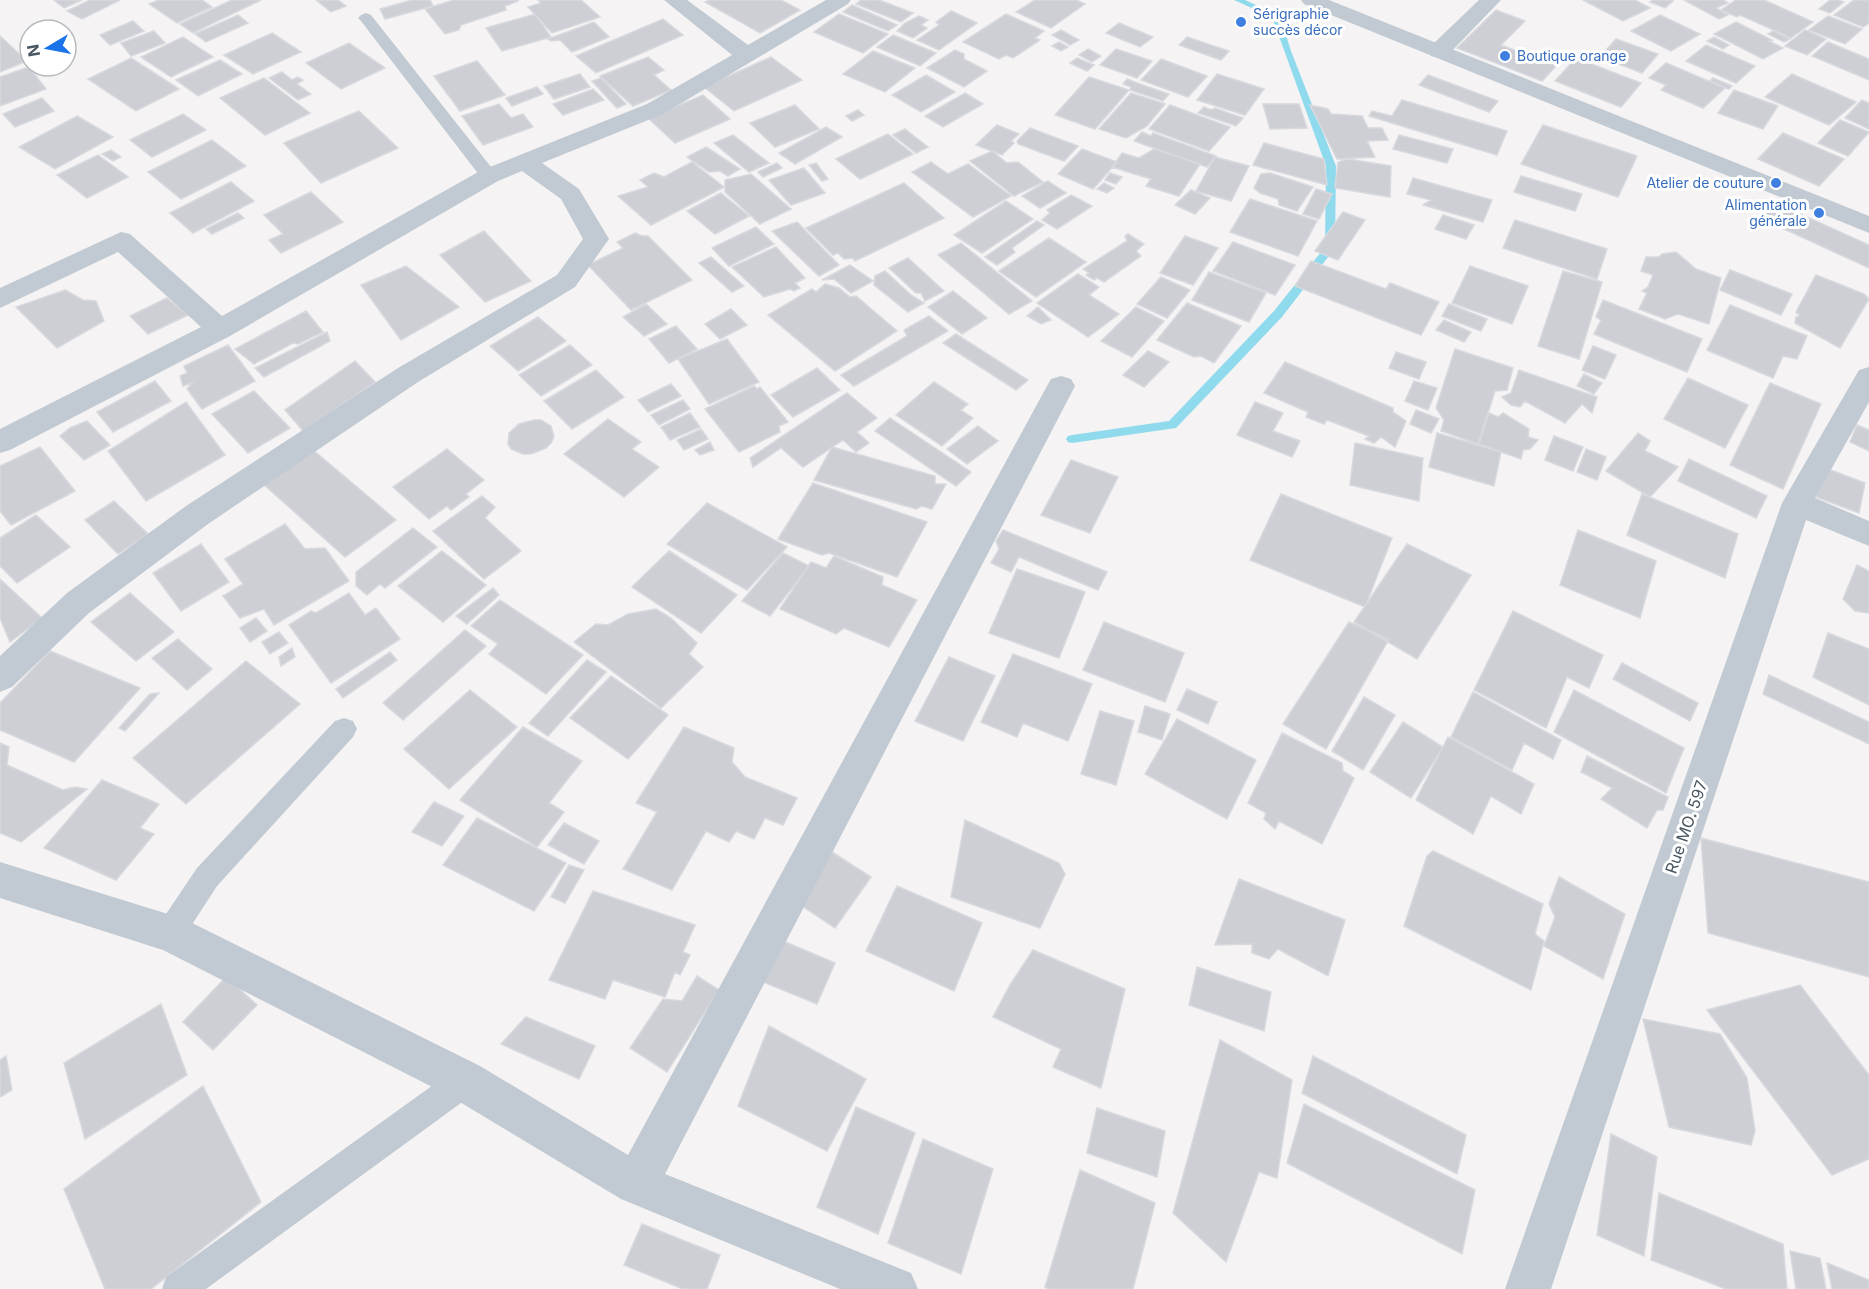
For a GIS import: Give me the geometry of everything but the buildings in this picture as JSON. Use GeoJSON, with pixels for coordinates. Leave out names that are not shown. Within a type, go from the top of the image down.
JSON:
{"type":"FeatureCollection","features":[{"type":"Feature","properties":{"kind":"street"},"geometry":{"type":"LineString","coordinates":[[674,0],[748,56]]}},
{"type":"Feature","properties":{"kind":"street"},"geometry":{"type":"LineString","coordinates":[[0,442],[220,329],[489,176],[655,109],[841,0]]}},
{"type":"Feature","properties":{"kind":"street"},"geometry":{"type":"LineString","coordinates":[[1311,0],[1869,225]]}},
{"type":"Feature","properties":{"kind":"street"},"geometry":{"type":"LineString","coordinates":[[1440,51],[1491,0]]}},
{"type":"Feature","properties":{"kind":"street"},"geometry":{"type":"LineString","coordinates":[[0,677],[78,603],[197,514],[408,375],[566,282],[596,239],[570,194],[524,162]]}},
{"type":"Feature","properties":{"kind":"street"},"geometry":{"type":"LineString","coordinates":[[0,299],[121,240],[220,329]]}},
{"type":"Feature","properties":{"kind":"street","name":"Rue MO. 597"},"geometry":{"type":"LineString","coordinates":[[1528,1289],[1797,503],[1869,377]]}},
{"type":"Feature","properties":{"kind":"street"},"geometry":{"type":"LineString","coordinates":[[636,1184],[1061,386]]}},
{"type":"Feature","properties":{"kind":"street"},"geometry":{"type":"LineString","coordinates":[[1797,503],[1869,534]]}},
{"type":"Feature","properties":{"kind":"street"},"geometry":{"type":"LineString","coordinates":[[0,880],[170,933],[465,1081],[636,1184],[896,1289]]}},
{"type":"Feature","properties":{"kind":"lane"},"geometry":{"type":"LineString","coordinates":[[366,18],[489,176]]}},
{"type":"Feature","properties":{"kind":"lane"},"geometry":{"type":"LineString","coordinates":[[170,933],[207,877],[344,729]]}},
{"type":"Feature","properties":{"kind":"lane"},"geometry":{"type":"LineString","coordinates":[[178,1289],[465,1081]]}},
{"type":"Feature","properties":{"kind":"waterway"},"geometry":{"type":"LineString","coordinates":[[1072,439],[1172,425],[1278,314],[1330,248],[1331,166],[1276,16],[1238,0]]}},
{"type":"Feature","properties":{"kind":"place","name":"Sérigraphie succès décor"},"geometry":{"type":"Point","coordinates":[1241,22]}},
{"type":"Feature","properties":{"kind":"place","name":"Boutique orange"},"geometry":{"type":"Point","coordinates":[1505,56]}},
{"type":"Feature","properties":{"kind":"place","name":"Atelier de couture"},"geometry":{"type":"Point","coordinates":[1776,183]}},
{"type":"Feature","properties":{"kind":"place","name":"Alimentation générale"},"geometry":{"type":"Point","coordinates":[1819,213]}}]}
